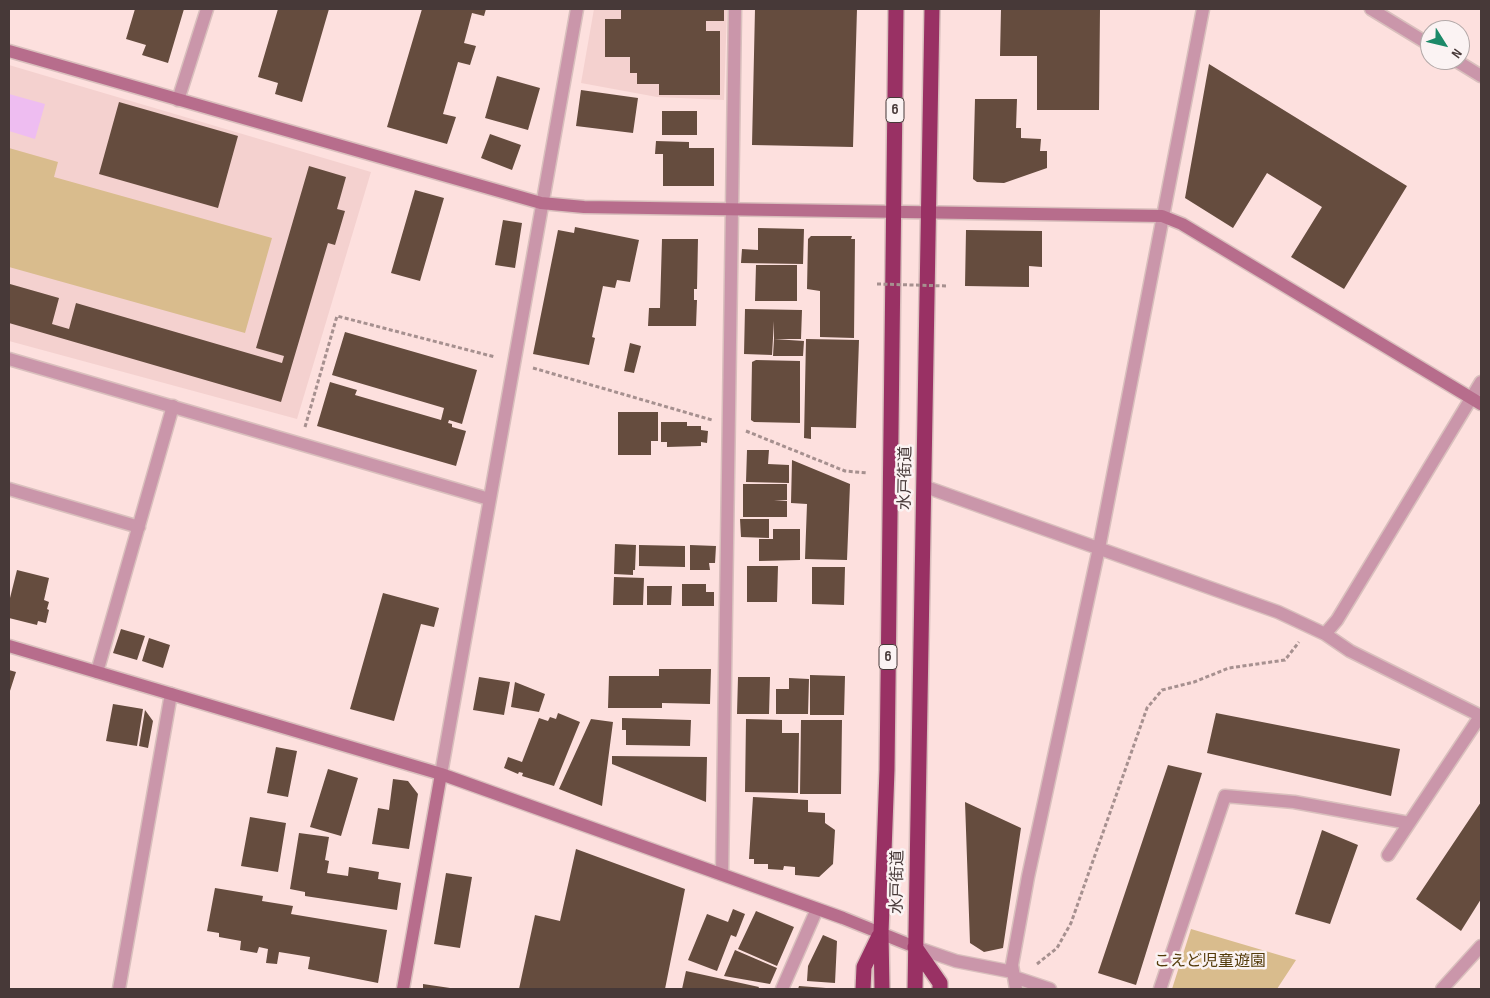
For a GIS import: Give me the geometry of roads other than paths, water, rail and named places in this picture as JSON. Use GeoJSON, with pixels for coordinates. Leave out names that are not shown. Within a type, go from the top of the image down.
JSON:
{"type":"FeatureCollection","features":[{"type":"Feature","properties":{"kind":"highway","name":"水戸街道"},"geometry":{"type":"LineString","coordinates":[[882,989],[881,933],[887,770],[896,9]]}},
{"type":"Feature","properties":{"kind":"highway","name":"水戸街道"},"geometry":{"type":"LineString","coordinates":[[915,989],[923,486],[930,212],[932,9]]}},
{"type":"Feature","properties":{"kind":"highway","name":"水戸街道"},"geometry":{"type":"LineString","coordinates":[[862,989],[864,967],[881,933]]}},
{"type":"Feature","properties":{"kind":"highway"},"geometry":{"type":"LineString","coordinates":[[915,947],[940,983],[940,989]]}},
{"type":"Feature","properties":{"kind":"street"},"geometry":{"type":"LineString","coordinates":[[178,100],[207,9]]}},
{"type":"Feature","properties":{"kind":"street"},"geometry":{"type":"LineString","coordinates":[[403,989],[541,203],[577,9]]}},
{"type":"Feature","properties":{"kind":"street"},"geometry":{"type":"LineString","coordinates":[[722,874],[731,425],[731,209],[735,9]]}},
{"type":"Feature","properties":{"kind":"street"},"geometry":{"type":"LineString","coordinates":[[1016,979],[1028,877],[1099,548],[1203,9]]}},
{"type":"Feature","properties":{"kind":"street"},"geometry":{"type":"LineString","coordinates":[[1371,9],[1388,13],[1420,37]]}},
{"type":"Feature","properties":{"kind":"street"},"geometry":{"type":"LineString","coordinates":[[9,51],[541,203],[584,207],[1162,216],[1182,224],[1476,401]]}},
{"type":"Feature","properties":{"kind":"street"},"geometry":{"type":"LineString","coordinates":[[1470,69],[1481,76]]}},
{"type":"Feature","properties":{"kind":"street"},"geometry":{"type":"LineString","coordinates":[[9,359],[489,499]]}},
{"type":"Feature","properties":{"kind":"street"},"geometry":{"type":"LineString","coordinates":[[1325,634],[1337,620],[1476,401],[1481,382]]}},
{"type":"Feature","properties":{"kind":"street"},"geometry":{"type":"LineString","coordinates":[[97,672],[173,406]]}},
{"type":"Feature","properties":{"kind":"street"},"geometry":{"type":"LineString","coordinates":[[923,486],[1278,612],[1325,634],[1350,651],[1481,716],[1388,855]]}},
{"type":"Feature","properties":{"kind":"street"},"geometry":{"type":"LineString","coordinates":[[9,489],[139,527]]}},
{"type":"Feature","properties":{"kind":"street"},"geometry":{"type":"LineString","coordinates":[[9,646],[441,774],[722,874],[915,947],[1050,989]]}},
{"type":"Feature","properties":{"kind":"street"},"geometry":{"type":"LineString","coordinates":[[119,989],[171,694]]}},
{"type":"Feature","properties":{"kind":"street"},"geometry":{"type":"LineString","coordinates":[[1160,989],[1225,796],[1294,802],[1409,823]]}},
{"type":"Feature","properties":{"kind":"street"},"geometry":{"type":"LineString","coordinates":[[782,989],[817,909]]}},
{"type":"Feature","properties":{"kind":"street"},"geometry":{"type":"LineString","coordinates":[[1442,989],[1481,946]]}},
{"type":"Feature","properties":{"kind":"park label","name":"こえど児童遊園"},"geometry":{"type":"Point","coordinates":[1210,962]}}]}
